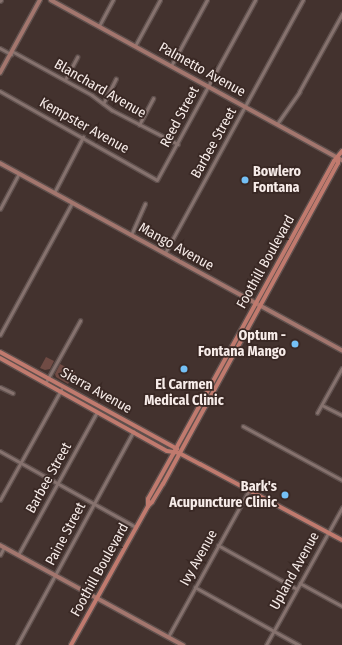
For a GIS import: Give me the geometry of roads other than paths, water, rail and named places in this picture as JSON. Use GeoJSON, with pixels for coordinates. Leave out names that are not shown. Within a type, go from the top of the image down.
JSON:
{"type":"FeatureCollection","features":[{"type":"Feature","properties":{"kind":"main road","name":"Foothill Boulevard"},"geometry":{"type":"LineString","coordinates":[[148,506],[148,499],[338,163],[342,151]]}},
{"type":"Feature","properties":{"kind":"main road","name":"Foothill Boulevard"},"geometry":{"type":"LineString","coordinates":[[71,645],[136,526],[152,502],[179,453],[258,304],[288,254],[294,239]]}},
{"type":"Feature","properties":{"kind":"main road","name":"Sierra Avenue"},"geometry":{"type":"LineString","coordinates":[[0,352],[176,448]]}},
{"type":"Feature","properties":{"kind":"main road","name":"Sierra Avenue"},"geometry":{"type":"LineString","coordinates":[[0,358],[61,390],[173,454]]}},
{"type":"Feature","properties":{"kind":"main road"},"geometry":{"type":"LineString","coordinates":[[176,448],[179,453],[342,540]]}},
{"type":"Feature","properties":{"kind":"main road"},"geometry":{"type":"LineString","coordinates":[[173,454],[179,453]]}},
{"type":"Feature","properties":{"kind":"street"},"geometry":{"type":"LineString","coordinates":[[0,74],[40,0]]}},
{"type":"Feature","properties":{"kind":"street","name":"Palmetto Avenue"},"geometry":{"type":"LineString","coordinates":[[51,0],[340,159]]}},
{"type":"Feature","properties":{"kind":"street"},"geometry":{"type":"LineString","coordinates":[[99,26],[113,0]]}},
{"type":"Feature","properties":{"kind":"street"},"geometry":{"type":"LineString","coordinates":[[135,46],[160,0]]}},
{"type":"Feature","properties":{"kind":"street"},"geometry":{"type":"LineString","coordinates":[[171,66],[207,0]]}},
{"type":"Feature","properties":{"kind":"street","name":"Reed Street"},"geometry":{"type":"LineString","coordinates":[[157,180],[208,91],[208,86],[256,0]]}},
{"type":"Feature","properties":{"kind":"street","name":"Barbee Street"},"geometry":{"type":"LineString","coordinates":[[165,253],[303,0]]}},
{"type":"Feature","properties":{"kind":"street"},"geometry":{"type":"LineString","coordinates":[[277,124],[299,92],[342,14]]}},
{"type":"Feature","properties":{"kind":"street","name":"Blanchard Avenue"},"geometry":{"type":"LineString","coordinates":[[0,48],[65,80],[139,125],[178,144]]}},
{"type":"Feature","properties":{"kind":"street"},"geometry":{"type":"LineString","coordinates":[[65,80],[76,57]]}},
{"type":"Feature","properties":{"kind":"street"},"geometry":{"type":"LineString","coordinates":[[103,104],[116,79]]}},
{"type":"Feature","properties":{"kind":"street","name":"Kempster Avenue"},"geometry":{"type":"LineString","coordinates":[[0,91],[157,180]]}},
{"type":"Feature","properties":{"kind":"street"},"geometry":{"type":"LineString","coordinates":[[139,125],[153,99]]}},
{"type":"Feature","properties":{"kind":"street"},"geometry":{"type":"LineString","coordinates":[[54,193],[83,137]]}},
{"type":"Feature","properties":{"kind":"street","name":"Mango Avenue"},"geometry":{"type":"LineString","coordinates":[[0,163],[342,350]]}},
{"type":"Feature","properties":{"kind":"street"},"geometry":{"type":"LineString","coordinates":[[0,209],[19,174]]}},
{"type":"Feature","properties":{"kind":"street"},"geometry":{"type":"LineString","coordinates":[[0,335],[72,203]]}},
{"type":"Feature","properties":{"kind":"street"},"geometry":{"type":"LineString","coordinates":[[131,235],[146,204]]}},
{"type":"Feature","properties":{"kind":"street"},"geometry":{"type":"LineString","coordinates":[[46,382],[80,321]]}},
{"type":"Feature","properties":{"kind":"street"},"geometry":{"type":"LineString","coordinates":[[317,413],[342,368]]}},
{"type":"Feature","properties":{"kind":"street"},"geometry":{"type":"LineString","coordinates":[[0,387],[13,393]]}},
{"type":"Feature","properties":{"kind":"street"},"geometry":{"type":"LineString","coordinates":[[0,500],[61,390]]}},
{"type":"Feature","properties":{"kind":"street"},"geometry":{"type":"LineString","coordinates":[[322,405],[342,415]]}},
{"type":"Feature","properties":{"kind":"street","name":"Barbee Street"},"geometry":{"type":"LineString","coordinates":[[18,555],[97,411]]}},
{"type":"Feature","properties":{"kind":"street"},"geometry":{"type":"LineString","coordinates":[[243,426],[342,480]]}},
{"type":"Feature","properties":{"kind":"street","name":"Paine Street"},"geometry":{"type":"LineString","coordinates":[[17,645],[133,432]]}},
{"type":"Feature","properties":{"kind":"street"},"geometry":{"type":"LineString","coordinates":[[0,451],[136,526]]}},
{"type":"Feature","properties":{"kind":"street","name":"Ivy Avenue"},"geometry":{"type":"LineString","coordinates":[[168,637],[249,490]]}},
{"type":"Feature","properties":{"kind":"street","name":"Upland Avenue"},"geometry":{"type":"LineString","coordinates":[[266,645],[342,508]]}},
{"type":"Feature","properties":{"kind":"street"},"geometry":{"type":"LineString","coordinates":[[0,545],[182,645]]}},
{"type":"Feature","properties":{"kind":"street"},"geometry":{"type":"LineString","coordinates":[[218,545],[297,589]]}},
{"type":"Feature","properties":{"kind":"street"},"geometry":{"type":"LineString","coordinates":[[0,555],[4,547]]}},
{"type":"Feature","properties":{"kind":"street"},"geometry":{"type":"LineString","coordinates":[[300,583],[342,606]]}},
{"type":"Feature","properties":{"kind":"street"},"geometry":{"type":"LineString","coordinates":[[195,587],[299,645]]}},
{"type":"Feature","properties":{"kind":"place","name":"Bowlero Fontana"},"geometry":{"type":"Point","coordinates":[245,180]}},
{"type":"Feature","properties":{"kind":"place","name":"Optum - Fontana Mango"},"geometry":{"type":"Point","coordinates":[295,344]}},
{"type":"Feature","properties":{"kind":"place","name":"El Carmen Medical Clinic"},"geometry":{"type":"Point","coordinates":[184,369]}},
{"type":"Feature","properties":{"kind":"place","name":"Bark's Acupuncture Clinic"},"geometry":{"type":"Point","coordinates":[285,495]}}]}
